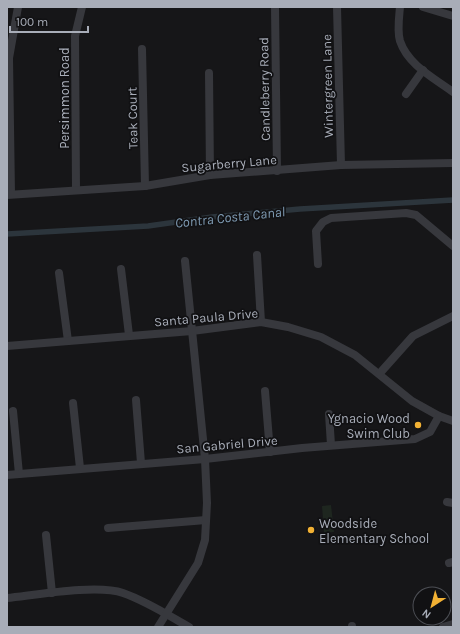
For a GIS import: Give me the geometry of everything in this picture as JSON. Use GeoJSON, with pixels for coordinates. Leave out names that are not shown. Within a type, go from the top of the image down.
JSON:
{"type":"FeatureCollection","features":[{"type":"Feature","properties":{"kind":"street"},"geometry":{"type":"LineString","coordinates":[[9,194],[9,58],[18,7]]}},
{"type":"Feature","properties":{"kind":"street","name":"Persimmon Road"},"geometry":{"type":"LineString","coordinates":[[76,190],[76,36],[82,7]]}},
{"type":"Feature","properties":{"kind":"street","name":"Candleberry Road"},"geometry":{"type":"LineString","coordinates":[[275,7],[277,171]]}},
{"type":"Feature","properties":{"kind":"street","name":"Wintergreen Lane"},"geometry":{"type":"LineString","coordinates":[[337,7],[341,165]]}},
{"type":"Feature","properties":{"kind":"street"},"geometry":{"type":"LineString","coordinates":[[400,7],[400,41],[409,57],[423,70],[453,92]]}},
{"type":"Feature","properties":{"kind":"street"},"geometry":{"type":"LineString","coordinates":[[423,7],[453,16]]}},
{"type":"Feature","properties":{"kind":"street","name":"Teak Court"},"geometry":{"type":"LineString","coordinates":[[142,49],[145,186]]}},
{"type":"Feature","properties":{"kind":"street"},"geometry":{"type":"LineString","coordinates":[[406,94],[423,70]]}},
{"type":"Feature","properties":{"kind":"street"},"geometry":{"type":"LineString","coordinates":[[210,73],[210,174]]}},
{"type":"Feature","properties":{"kind":"street","name":"Sugarberry Lane"},"geometry":{"type":"LineString","coordinates":[[9,194],[145,186],[210,174],[277,171],[341,165],[453,163]]}},
{"type":"Feature","properties":{"kind":"street"},"geometry":{"type":"LineString","coordinates":[[318,264],[316,231],[323,222],[331,218],[406,213],[416,215],[453,246]]}},
{"type":"Feature","properties":{"kind":"street"},"geometry":{"type":"LineString","coordinates":[[257,255],[261,322]]}},
{"type":"Feature","properties":{"kind":"street"},"geometry":{"type":"LineString","coordinates":[[158,627],[198,563],[205,540],[207,503],[205,459],[186,261]]}},
{"type":"Feature","properties":{"kind":"street"},"geometry":{"type":"LineString","coordinates":[[121,269],[129,335]]}},
{"type":"Feature","properties":{"kind":"street"},"geometry":{"type":"LineString","coordinates":[[59,273],[68,341]]}},
{"type":"Feature","properties":{"kind":"street"},"geometry":{"type":"LineString","coordinates":[[380,374],[413,336],[453,316]]}},
{"type":"Feature","properties":{"kind":"street","name":"Santa Paula Drive"},"geometry":{"type":"LineString","coordinates":[[7,346],[192,331],[261,322],[288,327],[321,337],[355,355],[412,401],[453,422]]}},
{"type":"Feature","properties":{"kind":"street"},"geometry":{"type":"LineString","coordinates":[[265,390],[270,452]]}},
{"type":"Feature","properties":{"kind":"street"},"geometry":{"type":"LineString","coordinates":[[136,400],[141,463]]}},
{"type":"Feature","properties":{"kind":"street"},"geometry":{"type":"LineString","coordinates":[[73,404],[80,468]]}},
{"type":"Feature","properties":{"kind":"street"},"geometry":{"type":"LineString","coordinates":[[13,411],[19,474]]}},
{"type":"Feature","properties":{"kind":"street"},"geometry":{"type":"LineString","coordinates":[[329,414],[331,445]]}},
{"type":"Feature","properties":{"kind":"street","name":"San Gabriel Drive"},"geometry":{"type":"LineString","coordinates":[[7,475],[205,459],[331,445],[415,439],[430,432],[439,416]]}},
{"type":"Feature","properties":{"kind":"street"},"geometry":{"type":"LineString","coordinates":[[108,528],[206,520]]}},
{"type":"Feature","properties":{"kind":"street"},"geometry":{"type":"LineString","coordinates":[[46,535],[52,593]]}},
{"type":"Feature","properties":{"kind":"street"},"geometry":{"type":"LineString","coordinates":[[7,598],[97,590],[123,593],[167,614],[189,627]]}},
{"type":"Feature","properties":{"kind":"street"},"geometry":{"type":"LineString","coordinates":[[443,627],[453,624]]}},
{"type":"Feature","properties":{"kind":"shaded area"},"geometry":{"type":"Polygon","coordinates":[[[331,505],[334,532],[324,533],[322,506],[331,505]]]}},
{"type":"Feature","properties":{"kind":"waterway","name":"Contra Costa Canal"},"geometry":{"type":"LineString","coordinates":[[7,234],[148,226],[212,217],[300,209],[453,200]]}},
{"type":"Feature","properties":{"kind":"place","name":"Ygnacio Wood Swim Club"},"geometry":{"type":"Point","coordinates":[418,425]}},
{"type":"Feature","properties":{"kind":"place","name":"Woodside Elementary School"},"geometry":{"type":"Point","coordinates":[311,530]}}]}
